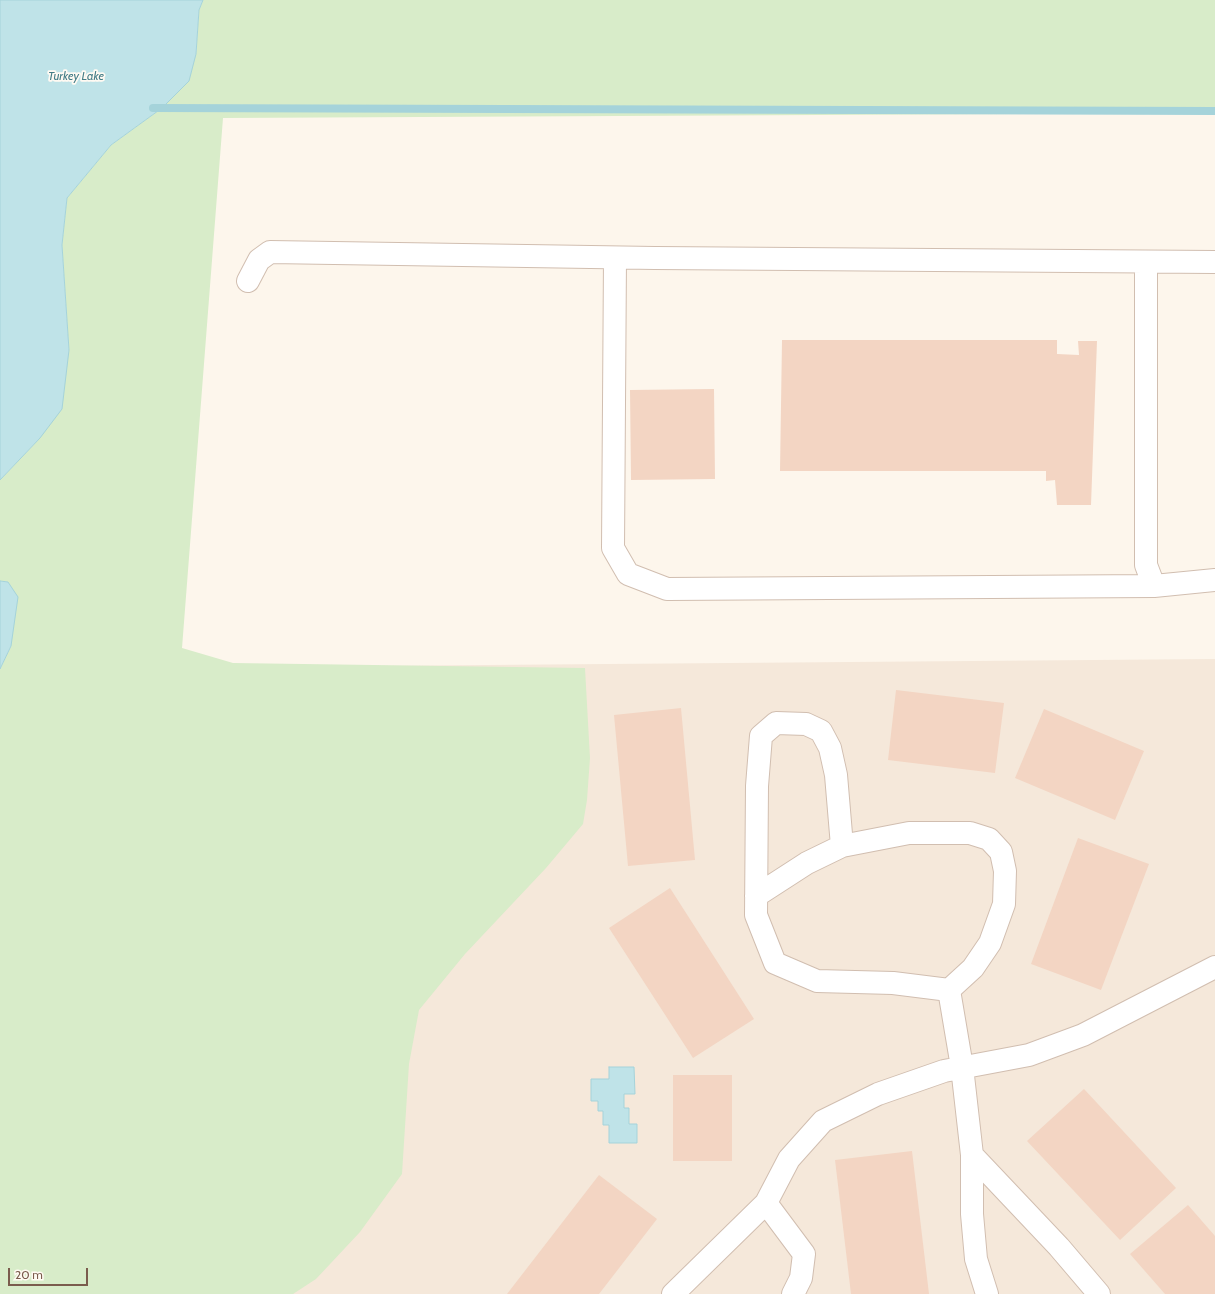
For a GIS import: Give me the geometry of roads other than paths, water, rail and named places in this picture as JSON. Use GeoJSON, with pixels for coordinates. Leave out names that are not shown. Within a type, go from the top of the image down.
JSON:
{"type":"FeatureCollection","features":[{"type":"Feature","properties":{"kind":"street"},"geometry":{"type":"LineString","coordinates":[[248,281],[259,260],[270,252],[615,258],[1215,262]]}},
{"type":"Feature","properties":{"kind":"street"},"geometry":{"type":"LineString","coordinates":[[615,258],[613,548],[628,574],[667,589],[1154,586],[1197,580],[1215,580]]}},
{"type":"Feature","properties":{"kind":"street"},"geometry":{"type":"LineString","coordinates":[[1146,262],[1146,564],[1154,586]]}},
{"type":"Feature","properties":{"kind":"street"},"geometry":{"type":"LineString","coordinates":[[756,896],[807,863],[842,846],[908,833],[970,833],[989,839],[1001,852],[1005,871],[1004,904],[990,943],[973,968],[949,990],[893,983],[817,981],[776,963],[756,915],[756,896],[757,786],[761,736],[776,723],[806,724],[821,731],[830,748],[836,775],[842,846]]}},
{"type":"Feature","properties":{"kind":"street"},"geometry":{"type":"LineString","coordinates":[[673,1294],[766,1203],[789,1160],[823,1121],[878,1094],[944,1071],[1029,1055],[1083,1036],[1215,967]]}},
{"type":"Feature","properties":{"kind":"street"},"geometry":{"type":"LineString","coordinates":[[949,990],[962,1068],[972,1155],[972,1214],[976,1259],[987,1294]]}},
{"type":"Feature","properties":{"kind":"street"},"geometry":{"type":"LineString","coordinates":[[972,1155],[1059,1247],[1099,1294]]}},
{"type":"Feature","properties":{"kind":"street"},"geometry":{"type":"LineString","coordinates":[[766,1203],[804,1254],[801,1278],[792,1294]]}},
{"type":"Feature","properties":{"kind":"water","name":"Turkey Lake"},"geometry":{"type":"Polygon","coordinates":[[[0,0],[203,0],[199,10],[196,54],[189,81],[162,108],[111,145],[67,198],[62,245],[69,350],[62,409],[40,438],[0,480],[0,0]]]}},
{"type":"Feature","properties":{"kind":"water"},"geometry":{"type":"Polygon","coordinates":[[[0,581],[8,582],[18,597],[11,646],[0,669],[0,581]]]}},
{"type":"Feature","properties":{"kind":"water"},"geometry":{"type":"Polygon","coordinates":[[[609,1067],[634,1067],[635,1094],[624,1094],[624,1108],[629,1108],[629,1124],[637,1124],[637,1143],[609,1143],[609,1125],[603,1125],[603,1111],[598,1111],[598,1101],[591,1101],[591,1079],[609,1079],[609,1067]]]}},
{"type":"Feature","properties":{"kind":"waterway"},"geometry":{"type":"LineString","coordinates":[[153,108],[1215,111]]}}]}
